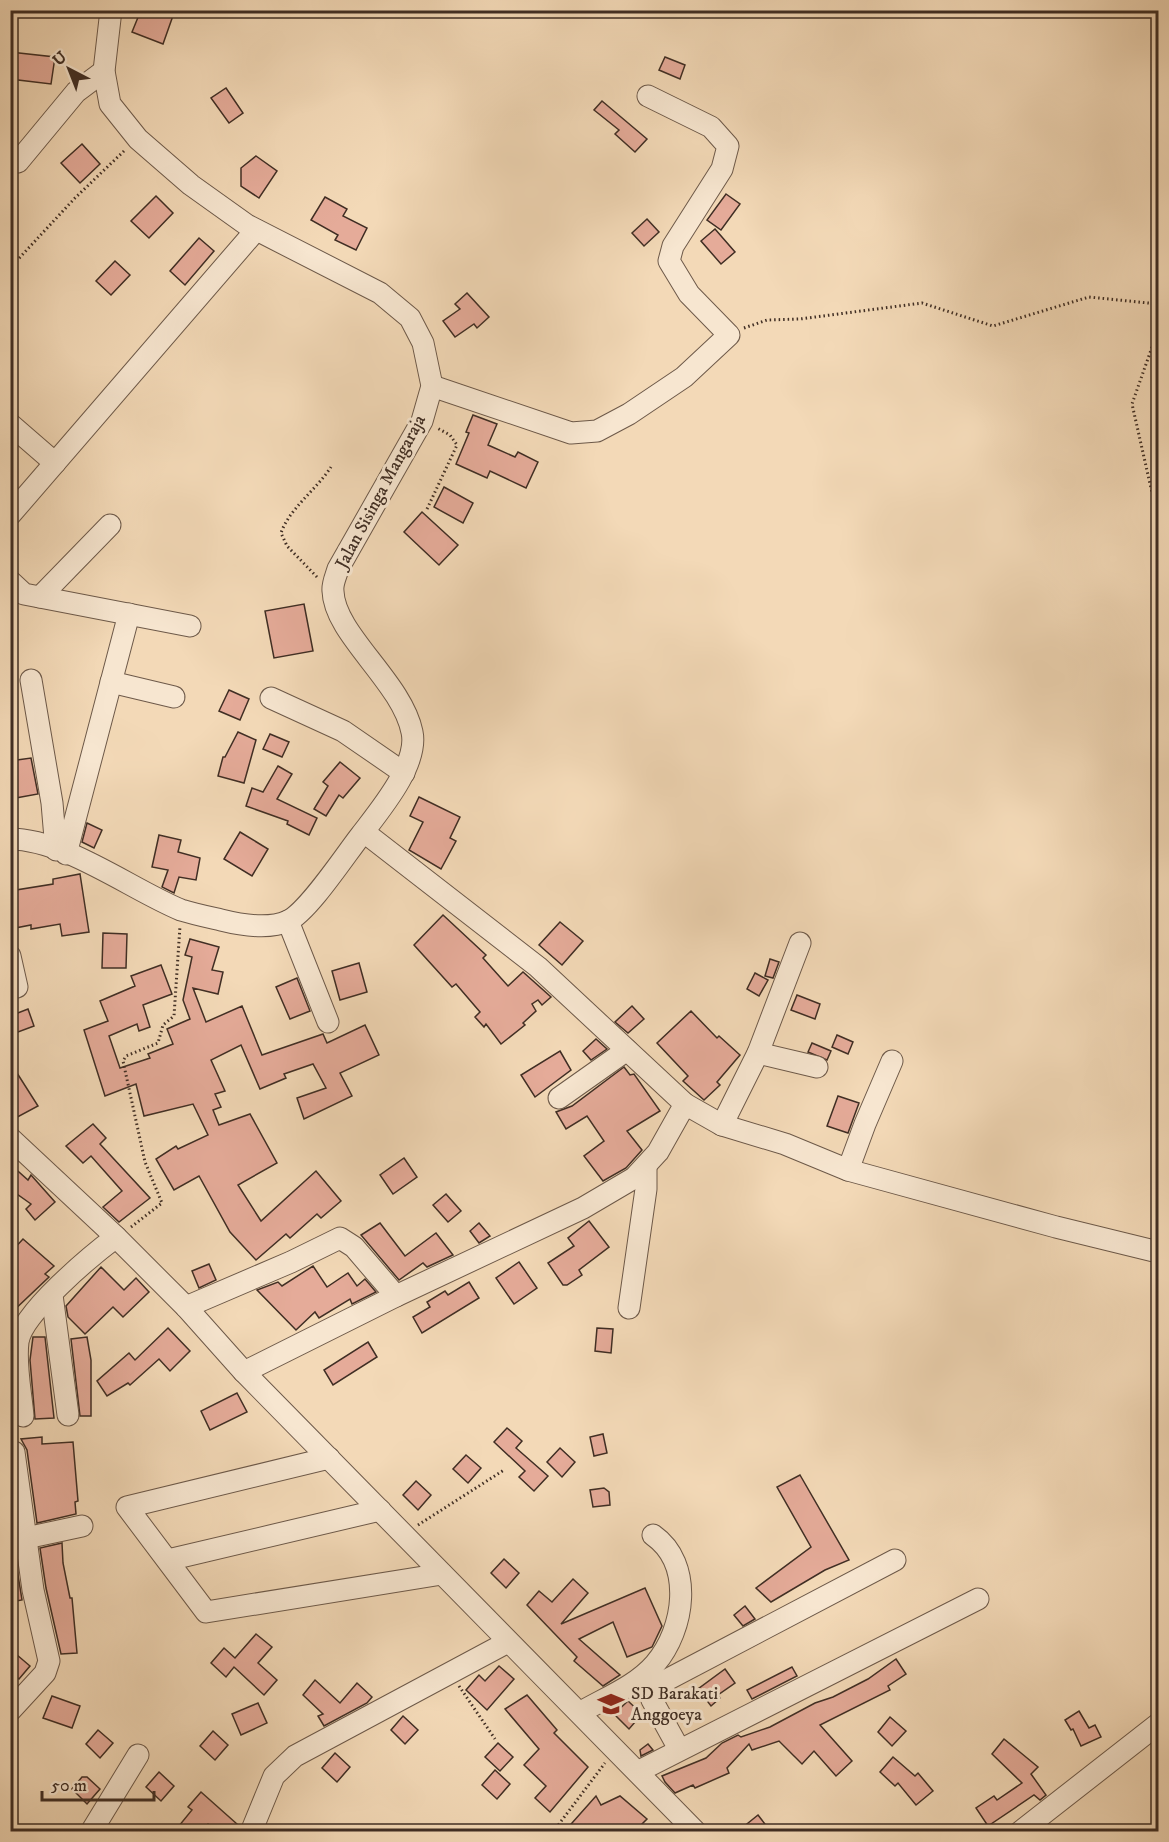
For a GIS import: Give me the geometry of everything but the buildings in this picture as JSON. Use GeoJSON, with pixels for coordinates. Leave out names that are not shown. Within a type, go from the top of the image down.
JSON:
{"type":"FeatureCollection","features":[{"type":"Feature","properties":{"kind":"street","name":"Jalan Sisinga Mangaraja"},"geometry":{"type":"LineString","coordinates":[[111,10],[104,71],[110,104],[138,139],[191,185],[256,230],[380,293],[410,318],[423,343],[432,386],[422,421],[338,569],[332,589],[340,617],[405,710],[412,734],[412,752],[404,773],[364,832],[303,910],[288,921]]}},
{"type":"Feature","properties":{"kind":"street"},"geometry":{"type":"LineString","coordinates":[[18,162],[76,92],[104,71]]}},
{"type":"Feature","properties":{"kind":"street"},"geometry":{"type":"LineString","coordinates":[[432,386],[570,433],[597,431],[629,414],[684,377],[729,335],[689,294],[669,261],[673,246],[722,169],[728,146],[711,127],[648,96]]}},
{"type":"Feature","properties":{"kind":"street"},"geometry":{"type":"LineString","coordinates":[[14,502],[55,463],[256,230]]}},
{"type":"Feature","properties":{"kind":"street"},"geometry":{"type":"LineString","coordinates":[[10,424],[55,463]]}},
{"type":"Feature","properties":{"kind":"street"},"geometry":{"type":"LineString","coordinates":[[40,597],[110,525]]}},
{"type":"Feature","properties":{"kind":"street"},"geometry":{"type":"LineString","coordinates":[[10,581],[24,594],[190,626]]}},
{"type":"Feature","properties":{"kind":"street"},"geometry":{"type":"LineString","coordinates":[[61,852],[129,614]]}},
{"type":"Feature","properties":{"kind":"street"},"geometry":{"type":"LineString","coordinates":[[31,680],[61,852]]}},
{"type":"Feature","properties":{"kind":"street"},"geometry":{"type":"LineString","coordinates":[[111,682],[174,697]]}},
{"type":"Feature","properties":{"kind":"street"},"geometry":{"type":"LineString","coordinates":[[272,698],[343,731],[404,773]]}},
{"type":"Feature","properties":{"kind":"street"},"geometry":{"type":"LineString","coordinates":[[364,832],[538,968],[685,1104],[722,1125],[785,1144],[848,1170],[1056,1227],[1158,1252]]}},
{"type":"Feature","properties":{"kind":"street"},"geometry":{"type":"LineString","coordinates":[[10,839],[22,839],[61,852],[102,869],[182,910],[235,924],[257,926],[288,921],[328,1022]]}},
{"type":"Feature","properties":{"kind":"street"},"geometry":{"type":"LineString","coordinates":[[722,1125],[758,1053],[800,943]]}},
{"type":"Feature","properties":{"kind":"street"},"geometry":{"type":"LineString","coordinates":[[10,956],[17,987]]}},
{"type":"Feature","properties":{"kind":"street"},"geometry":{"type":"LineString","coordinates":[[559,1098],[627,1050]]}},
{"type":"Feature","properties":{"kind":"street"},"geometry":{"type":"LineString","coordinates":[[758,1053],[817,1067]]}},
{"type":"Feature","properties":{"kind":"street"},"geometry":{"type":"LineString","coordinates":[[848,1170],[892,1061]]}},
{"type":"Feature","properties":{"kind":"street"},"geometry":{"type":"LineString","coordinates":[[244,1372],[396,1296],[583,1208],[634,1178],[658,1152],[685,1104]]}},
{"type":"Feature","properties":{"kind":"street"},"geometry":{"type":"LineString","coordinates":[[10,1138],[116,1237],[186,1307],[244,1372],[508,1642],[639,1771],[696,1832]]}},
{"type":"Feature","properties":{"kind":"street"},"geometry":{"type":"LineString","coordinates":[[629,1308],[646,1189],[646,1167]]}},
{"type":"Feature","properties":{"kind":"street"},"geometry":{"type":"LineString","coordinates":[[23,1416],[18,1340],[25,1324],[76,1270],[116,1237]]}},
{"type":"Feature","properties":{"kind":"street"},"geometry":{"type":"LineString","coordinates":[[186,1307],[291,1262],[340,1238],[354,1247],[396,1296]]}},
{"type":"Feature","properties":{"kind":"street"},"geometry":{"type":"LineString","coordinates":[[52,1295],[68,1415]]}},
{"type":"Feature","properties":{"kind":"street"},"geometry":{"type":"LineString","coordinates":[[14,1452],[33,1590],[49,1661],[45,1673],[15,1698]]}},
{"type":"Feature","properties":{"kind":"street"},"geometry":{"type":"LineString","coordinates":[[329,1458],[126,1507],[206,1612],[442,1574]]}},
{"type":"Feature","properties":{"kind":"street"},"geometry":{"type":"LineString","coordinates":[[168,1560],[380,1510]]}},
{"type":"Feature","properties":{"kind":"street"},"geometry":{"type":"LineString","coordinates":[[26,1538],[82,1526]]}},
{"type":"Feature","properties":{"kind":"street"},"geometry":{"type":"LineString","coordinates":[[581,1712],[630,1684],[654,1665],[669,1644],[681,1586],[674,1556],[665,1544],[653,1535]]}},
{"type":"Feature","properties":{"kind":"street"},"geometry":{"type":"LineString","coordinates":[[679,1749],[652,1700],[659,1684],[895,1560]]}},
{"type":"Feature","properties":{"kind":"street"},"geometry":{"type":"LineString","coordinates":[[639,1771],[978,1599]]}},
{"type":"Feature","properties":{"kind":"street"},"geometry":{"type":"LineString","coordinates":[[251,1832],[274,1776],[295,1756],[373,1713],[452,1675],[508,1642]]}},
{"type":"Feature","properties":{"kind":"street"},"geometry":{"type":"LineString","coordinates":[[1020,1832],[1158,1724]]}},
{"type":"Feature","properties":{"kind":"street"},"geometry":{"type":"LineString","coordinates":[[91,1832],[138,1755]]}},
{"type":"Feature","properties":{"kind":"path"},"geometry":{"type":"LineString","coordinates":[[10,268],[75,198],[138,139]]}},
{"type":"Feature","properties":{"kind":"path"},"geometry":{"type":"LineString","coordinates":[[729,335],[767,320],[800,319],[922,303],[993,326],[1089,297],[1158,304]]}},
{"type":"Feature","properties":{"kind":"path"},"geometry":{"type":"LineString","coordinates":[[1158,330],[1132,404],[1155,507],[1158,510]]}},
{"type":"Feature","properties":{"kind":"path"},"geometry":{"type":"LineString","coordinates":[[422,421],[450,435],[457,445],[427,509]]}},
{"type":"Feature","properties":{"kind":"path"},"geometry":{"type":"LineString","coordinates":[[331,467],[301,505],[286,518],[281,533],[287,546],[310,573],[332,589]]}},
{"type":"Feature","properties":{"kind":"path"},"geometry":{"type":"LineString","coordinates":[[116,1237],[160,1208],[162,1203],[145,1162],[123,1061],[126,1056],[158,1043],[163,1025],[174,1016],[182,910]]}},
{"type":"Feature","properties":{"kind":"path"},"geometry":{"type":"LineString","coordinates":[[404,1534],[504,1470]]}},
{"type":"Feature","properties":{"kind":"path"},"geometry":{"type":"LineString","coordinates":[[452,1675],[495,1739]]}},
{"type":"Feature","properties":{"kind":"path"},"geometry":{"type":"LineString","coordinates":[[553,1832],[617,1750]]}},
{"type":"Feature","properties":{"kind":"place","name":"SD Barakati Anggoeya"},"geometry":{"type":"Point","coordinates":[611,1704]}}]}
